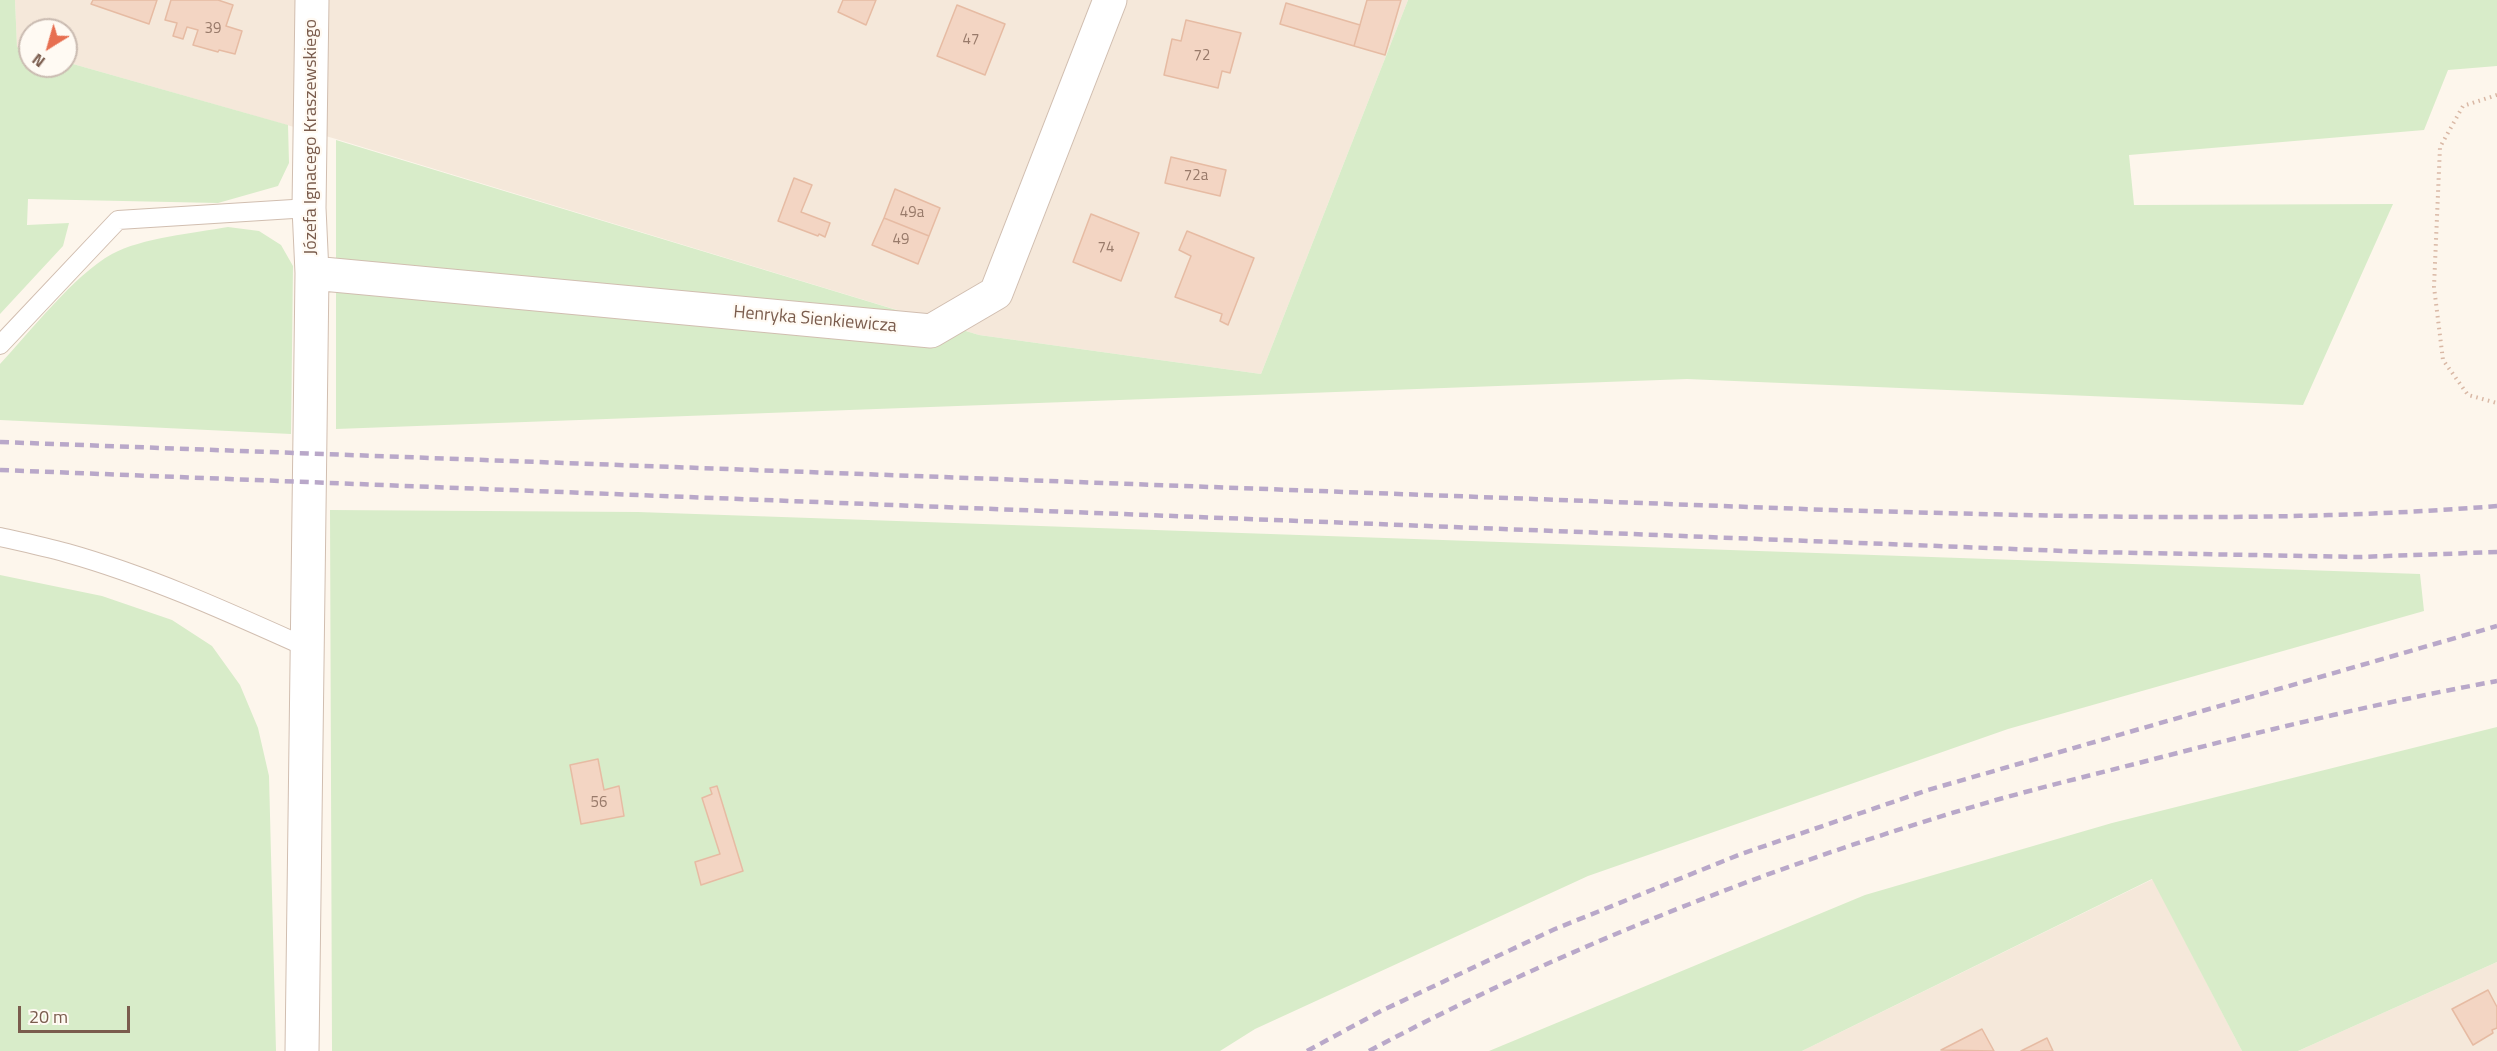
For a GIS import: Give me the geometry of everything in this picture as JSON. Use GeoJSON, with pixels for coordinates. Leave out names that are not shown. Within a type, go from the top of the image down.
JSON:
{"type":"FeatureCollection","features":[{"type":"Feature","properties":{"kind":"street","name":"Józefa Ignacego Kraszewskiego"},"geometry":{"type":"LineString","coordinates":[[302,1051],[312,273],[309,208],[312,0]]}},
{"type":"Feature","properties":{"kind":"street","name":"Henryka Sienkiewicza"},"geometry":{"type":"LineString","coordinates":[[312,273],[931,331],[996,293],[1110,0]]}},
{"type":"Feature","properties":{"kind":"lane"},"geometry":{"type":"LineString","coordinates":[[0,345],[118,220],[309,208]]}},
{"type":"Feature","properties":{"kind":"lane"},"geometry":{"type":"LineString","coordinates":[[0,537],[69,554],[158,584],[306,647]]}},
{"type":"Feature","properties":{"kind":"path"},"geometry":{"type":"LineString","coordinates":[[2497,94],[2463,106],[2440,147],[2434,287],[2443,360],[2468,395],[2497,404]]}},
{"type":"Feature","properties":{"kind":"shaded area"},"geometry":{"type":"Polygon","coordinates":[[[15,0],[1408,0],[1261,374],[979,335],[336,139],[78,65],[78,18],[18,18],[17,48],[15,0]]]}},
{"type":"Feature","properties":{"kind":"shaded area"},"geometry":{"type":"Polygon","coordinates":[[[2153,879],[2242,1051],[1802,1051],[2153,879]]]}},
{"type":"Feature","properties":{"kind":"shaded area"},"geometry":{"type":"Polygon","coordinates":[[[2497,962],[2497,1051],[2298,1051],[2497,962]]]}},
{"type":"Feature","properties":{"kind":"green space"},"geometry":{"type":"Polygon","coordinates":[[[0,0],[15,0],[18,78],[78,78],[78,65],[288,125],[289,163],[278,186],[218,203],[28,199],[27,225],[69,223],[63,246],[0,314],[0,0]]]}},
{"type":"Feature","properties":{"kind":"green space"},"geometry":{"type":"Polygon","coordinates":[[[1408,0],[2497,0],[2497,66],[2448,70],[2424,130],[2129,155],[2134,205],[2393,204],[2303,405],[1687,379],[336,429],[336,140],[979,335],[1261,374],[1408,0]]]}},
{"type":"Feature","properties":{"kind":"green space"},"geometry":{"type":"Polygon","coordinates":[[[228,227],[259,231],[281,245],[293,266],[291,434],[0,420],[0,364],[53,305],[98,263],[124,248],[138,244],[228,227]]]}},
{"type":"Feature","properties":{"kind":"green space"},"geometry":{"type":"Polygon","coordinates":[[[330,510],[638,512],[2420,574],[2424,611],[2008,729],[1588,876],[1255,1029],[1220,1051],[332,1051],[330,510]]]}},
{"type":"Feature","properties":{"kind":"green space"},"geometry":{"type":"Polygon","coordinates":[[[0,575],[102,596],[172,620],[212,646],[240,685],[258,728],[269,776],[276,1051],[0,1051],[0,575]]]}},
{"type":"Feature","properties":{"kind":"green space"},"geometry":{"type":"Polygon","coordinates":[[[2497,727],[2497,962],[2298,1051],[2242,1051],[2152,879],[1802,1051],[1489,1051],[1865,895],[2112,823],[2497,727]]]}},
{"type":"Feature","properties":{"kind":"building"},"geometry":{"type":"Polygon","coordinates":[[[93,0],[157,0],[149,24],[91,4],[93,0]]]}},
{"type":"Feature","properties":{"kind":"building"},"geometry":{"type":"Polygon","coordinates":[[[171,0],[218,0],[233,5],[226,26],[242,31],[235,54],[193,45],[198,30],[187,27],[183,39],[173,36],[177,23],[165,20],[171,0]]]}},
{"type":"Feature","properties":{"kind":"building"},"geometry":{"type":"Polygon","coordinates":[[[843,0],[876,0],[866,25],[838,12],[843,0]]]}},
{"type":"Feature","properties":{"kind":"building"},"geometry":{"type":"Polygon","coordinates":[[[1367,0],[1401,0],[1385,55],[1354,46],[1367,0]]]}},
{"type":"Feature","properties":{"kind":"building"},"geometry":{"type":"Polygon","coordinates":[[[1286,3],[1360,25],[1354,46],[1280,24],[1286,3]]]}},
{"type":"Feature","properties":{"kind":"building"},"geometry":{"type":"Polygon","coordinates":[[[957,5],[1005,24],[985,75],[937,56],[957,5]]]}},
{"type":"Feature","properties":{"kind":"building"},"geometry":{"type":"Polygon","coordinates":[[[1186,20],[1241,33],[1230,73],[1222,71],[1218,88],[1164,75],[1172,39],[1181,41],[1186,20]]]}},
{"type":"Feature","properties":{"kind":"building"},"geometry":{"type":"Polygon","coordinates":[[[1171,157],[1226,170],[1220,196],[1165,183],[1171,157]]]}},
{"type":"Feature","properties":{"kind":"building"},"geometry":{"type":"Polygon","coordinates":[[[794,178],[812,185],[801,212],[830,223],[825,237],[778,221],[794,178]]]}},
{"type":"Feature","properties":{"kind":"building"},"geometry":{"type":"Polygon","coordinates":[[[895,189],[940,208],[929,236],[884,218],[895,189]]]}},
{"type":"Feature","properties":{"kind":"building"},"geometry":{"type":"Polygon","coordinates":[[[1091,214],[1139,233],[1121,281],[1073,262],[1091,214]]]}},
{"type":"Feature","properties":{"kind":"building"},"geometry":{"type":"Polygon","coordinates":[[[884,218],[929,236],[918,264],[872,245],[884,218]]]}},
{"type":"Feature","properties":{"kind":"building"},"geometry":{"type":"Polygon","coordinates":[[[1187,231],[1254,258],[1228,325],[1220,321],[1222,314],[1175,297],[1191,256],[1179,250],[1187,231]]]}},
{"type":"Feature","properties":{"kind":"building"},"geometry":{"type":"Polygon","coordinates":[[[598,759],[604,790],[619,786],[624,816],[581,824],[570,765],[598,759]]]}},
{"type":"Feature","properties":{"kind":"building"},"geometry":{"type":"Polygon","coordinates":[[[717,786],[743,871],[701,885],[695,862],[720,854],[702,798],[712,794],[710,788],[717,786]]]}},
{"type":"Feature","properties":{"kind":"building"},"geometry":{"type":"Polygon","coordinates":[[[2488,990],[2497,1007],[2497,1028],[2473,1045],[2452,1009],[2488,990]]]}},
{"type":"Feature","properties":{"kind":"building"},"geometry":{"type":"Polygon","coordinates":[[[1982,1029],[1994,1051],[1941,1050],[1982,1029]]]}},
{"type":"Feature","properties":{"kind":"building"},"geometry":{"type":"Polygon","coordinates":[[[2047,1038],[2053,1051],[2021,1051],[2047,1038]]]}},
{"type":"Feature","properties":{"kind":"railway"},"geometry":{"type":"LineString","coordinates":[[0,442],[1830,510],[2247,517],[2414,512],[2497,506]]}},
{"type":"Feature","properties":{"kind":"railway"},"geometry":{"type":"LineString","coordinates":[[0,470],[2090,552],[2360,557],[2497,552]]}},
{"type":"Feature","properties":{"kind":"railway"},"geometry":{"type":"LineString","coordinates":[[1307,1051],[1381,1011],[1555,929],[1741,854],[1928,790],[2497,626]]}},
{"type":"Feature","properties":{"kind":"railway"},"geometry":{"type":"LineString","coordinates":[[1369,1051],[1520,976],[1676,909],[1916,824],[2016,794],[2242,737],[2369,707],[2497,681]]}}]}
